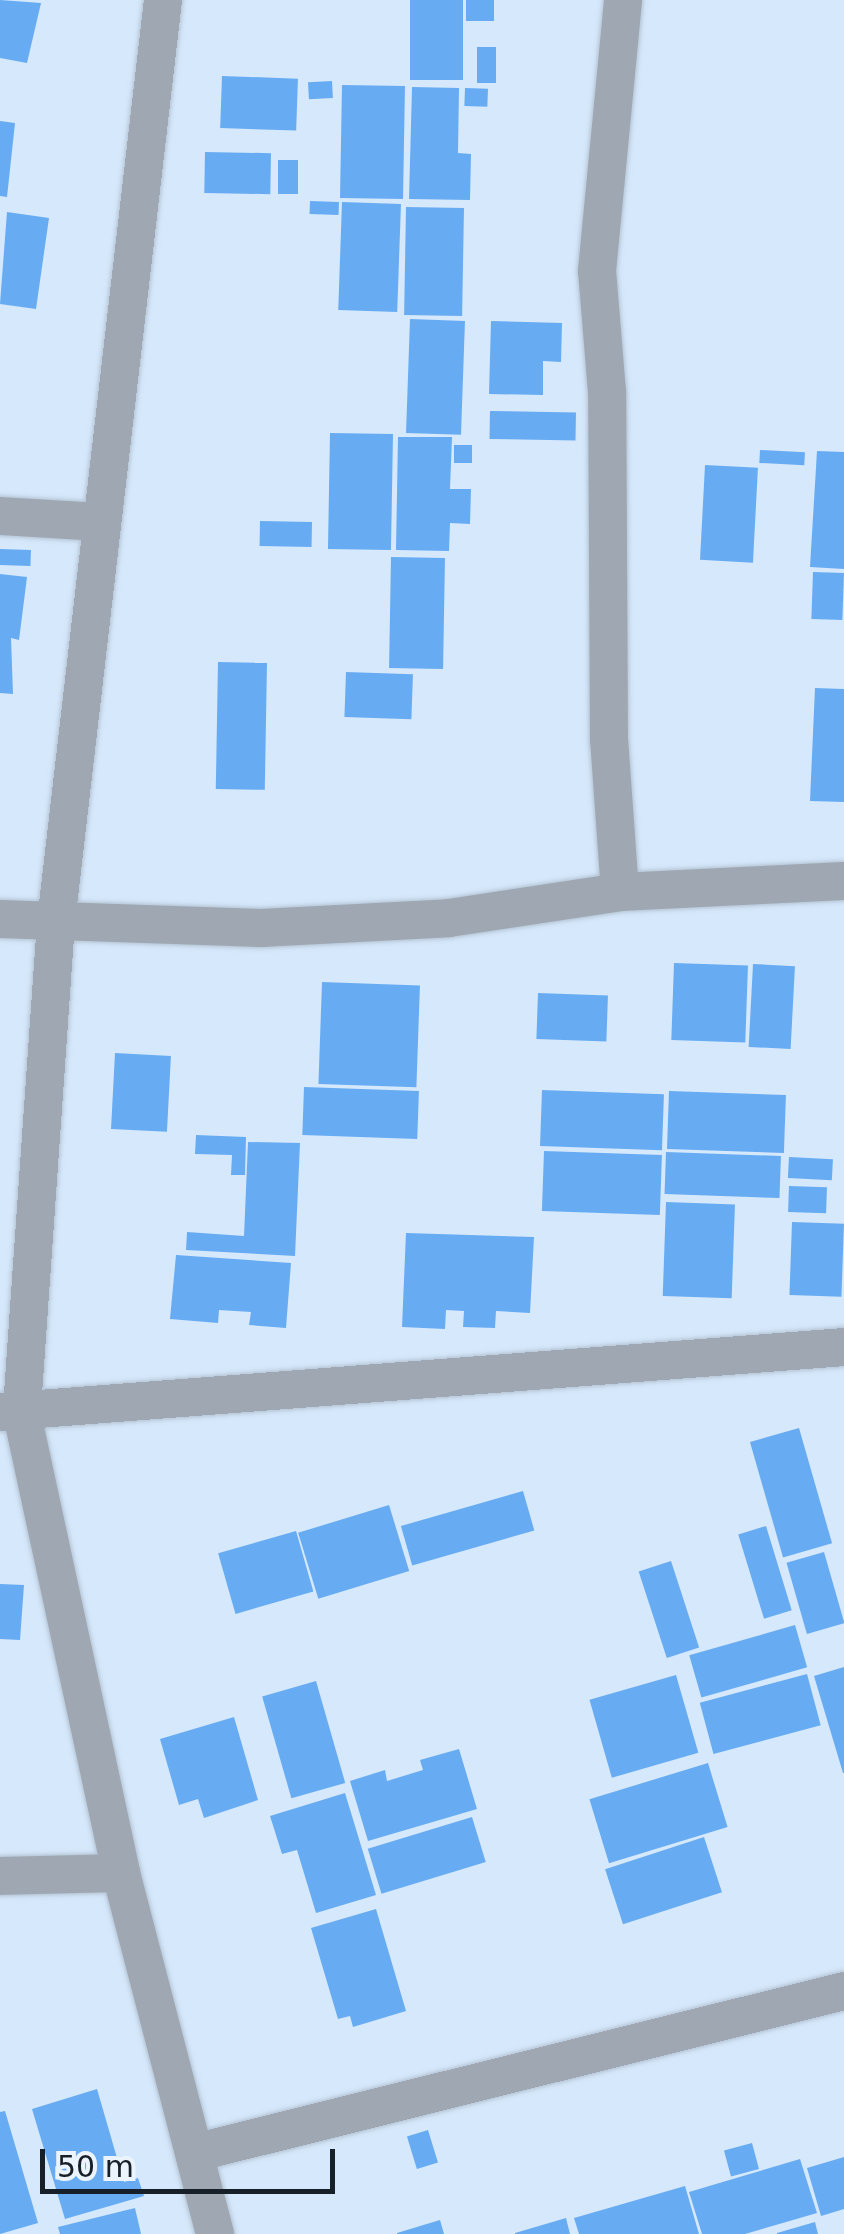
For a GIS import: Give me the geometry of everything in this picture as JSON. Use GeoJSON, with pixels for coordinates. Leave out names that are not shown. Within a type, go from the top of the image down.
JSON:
{"type":"FeatureCollection","features":[{"type":"Feature","properties":{"kind":"street"},"geometry":{"type":"LineString","coordinates":[[162,0],[56,922],[11,1413],[121,1872],[214,2234]]}},
{"type":"Feature","properties":{"kind":"street"},"geometry":{"type":"LineString","coordinates":[[620,892],[609,740],[607,392],[598,271],[622,0]]}},
{"type":"Feature","properties":{"kind":"street"},"geometry":{"type":"LineString","coordinates":[[0,516],[102,522]]}},
{"type":"Feature","properties":{"kind":"street"},"geometry":{"type":"LineString","coordinates":[[0,919],[262,928],[448,918],[620,892],[844,881]]}},
{"type":"Feature","properties":{"kind":"street"},"geometry":{"type":"LineString","coordinates":[[11,1413],[844,1347]]}},
{"type":"Feature","properties":{"kind":"street"},"geometry":{"type":"LineString","coordinates":[[0,1876],[121,1872]]}},
{"type":"Feature","properties":{"kind":"street"},"geometry":{"type":"LineString","coordinates":[[194,2152],[844,1992]]}},
{"type":"Feature","properties":{"kind":"building"},"geometry":{"type":"Polygon","coordinates":[[[0,0],[41,3],[27,63],[0,58],[0,0]]]}},
{"type":"Feature","properties":{"kind":"building"},"geometry":{"type":"Polygon","coordinates":[[[410,0],[463,0],[463,80],[410,80],[410,0]]]}},
{"type":"Feature","properties":{"kind":"building"},"geometry":{"type":"Polygon","coordinates":[[[466,0],[494,0],[494,21],[466,21],[466,0]]]}},
{"type":"Feature","properties":{"kind":"building"},"geometry":{"type":"Polygon","coordinates":[[[477,47],[496,47],[496,83],[477,83],[477,47]]]}},
{"type":"Feature","properties":{"kind":"building"},"geometry":{"type":"Polygon","coordinates":[[[222,76],[298,79],[296,131],[220,128],[222,76]]]}},
{"type":"Feature","properties":{"kind":"building"},"geometry":{"type":"Polygon","coordinates":[[[332,81],[333,98],[309,99],[308,82],[332,81]]]}},
{"type":"Feature","properties":{"kind":"building"},"geometry":{"type":"Polygon","coordinates":[[[342,85],[405,86],[403,199],[340,198],[342,85]]]}},
{"type":"Feature","properties":{"kind":"building"},"geometry":{"type":"Polygon","coordinates":[[[412,87],[459,88],[458,153],[471,154],[470,200],[409,199],[412,87]]]}},
{"type":"Feature","properties":{"kind":"building"},"geometry":{"type":"Polygon","coordinates":[[[465,88],[488,89],[487,107],[464,106],[465,88]]]}},
{"type":"Feature","properties":{"kind":"building"},"geometry":{"type":"Polygon","coordinates":[[[0,121],[15,123],[7,197],[0,196],[0,121]]]}},
{"type":"Feature","properties":{"kind":"building"},"geometry":{"type":"Polygon","coordinates":[[[205,152],[271,153],[270,194],[204,193],[205,152]]]}},
{"type":"Feature","properties":{"kind":"building"},"geometry":{"type":"Polygon","coordinates":[[[278,160],[298,160],[298,194],[278,194],[278,160]]]}},
{"type":"Feature","properties":{"kind":"building"},"geometry":{"type":"Polygon","coordinates":[[[310,201],[339,202],[339,215],[310,214],[310,201]]]}},
{"type":"Feature","properties":{"kind":"building"},"geometry":{"type":"Polygon","coordinates":[[[342,202],[401,204],[397,312],[338,310],[342,202]]]}},
{"type":"Feature","properties":{"kind":"building"},"geometry":{"type":"Polygon","coordinates":[[[406,207],[464,208],[462,316],[404,315],[406,207]]]}},
{"type":"Feature","properties":{"kind":"building"},"geometry":{"type":"Polygon","coordinates":[[[7,212],[49,218],[36,309],[0,304],[7,212]]]}},
{"type":"Feature","properties":{"kind":"building"},"geometry":{"type":"Polygon","coordinates":[[[410,319],[465,321],[461,435],[406,433],[410,319]]]}},
{"type":"Feature","properties":{"kind":"building"},"geometry":{"type":"Polygon","coordinates":[[[491,321],[562,323],[561,362],[543,361],[543,395],[489,394],[491,321]]]}},
{"type":"Feature","properties":{"kind":"building"},"geometry":{"type":"Polygon","coordinates":[[[490,411],[576,413],[575,440],[490,439],[490,411]]]}},
{"type":"Feature","properties":{"kind":"building"},"geometry":{"type":"Polygon","coordinates":[[[330,433],[393,434],[391,550],[328,549],[330,433]]]}},
{"type":"Feature","properties":{"kind":"building"},"geometry":{"type":"Polygon","coordinates":[[[398,437],[452,437],[450,489],[471,489],[470,524],[450,523],[449,551],[396,550],[398,437]]]}},
{"type":"Feature","properties":{"kind":"building"},"geometry":{"type":"Polygon","coordinates":[[[454,445],[472,445],[472,463],[454,463],[454,445]]]}},
{"type":"Feature","properties":{"kind":"building"},"geometry":{"type":"Polygon","coordinates":[[[760,450],[805,452],[804,465],[759,463],[760,450]]]}},
{"type":"Feature","properties":{"kind":"building"},"geometry":{"type":"Polygon","coordinates":[[[817,451],[844,452],[844,569],[810,567],[817,451]]]}},
{"type":"Feature","properties":{"kind":"building"},"geometry":{"type":"Polygon","coordinates":[[[705,465],[758,468],[753,563],[700,560],[705,465]]]}},
{"type":"Feature","properties":{"kind":"building"},"geometry":{"type":"Polygon","coordinates":[[[260,521],[312,522],[312,547],[260,546],[260,521]]]}},
{"type":"Feature","properties":{"kind":"building"},"geometry":{"type":"Polygon","coordinates":[[[0,549],[31,550],[30,566],[0,565],[0,549]]]}},
{"type":"Feature","properties":{"kind":"building"},"geometry":{"type":"Polygon","coordinates":[[[391,557],[445,558],[443,669],[389,668],[391,557]]]}},
{"type":"Feature","properties":{"kind":"building"},"geometry":{"type":"Polygon","coordinates":[[[813,572],[844,573],[842,620],[811,619],[813,572]]]}},
{"type":"Feature","properties":{"kind":"building"},"geometry":{"type":"Polygon","coordinates":[[[0,574],[27,577],[19,640],[11,638],[13,694],[0,693],[0,574]]]}},
{"type":"Feature","properties":{"kind":"building"},"geometry":{"type":"Polygon","coordinates":[[[218,662],[267,663],[265,790],[216,789],[218,662]]]}},
{"type":"Feature","properties":{"kind":"building"},"geometry":{"type":"Polygon","coordinates":[[[346,672],[413,674],[411,719],[344,717],[346,672]]]}},
{"type":"Feature","properties":{"kind":"building"},"geometry":{"type":"Polygon","coordinates":[[[815,688],[844,689],[844,802],[810,801],[815,688]]]}},
{"type":"Feature","properties":{"kind":"building"},"geometry":{"type":"Polygon","coordinates":[[[674,963],[748,966],[745,1043],[671,1040],[674,963]]]}},
{"type":"Feature","properties":{"kind":"building"},"geometry":{"type":"Polygon","coordinates":[[[753,964],[795,966],[791,1049],[749,1047],[753,964]]]}},
{"type":"Feature","properties":{"kind":"building"},"geometry":{"type":"Polygon","coordinates":[[[322,982],[420,985],[416,1087],[318,1084],[322,982]]]}},
{"type":"Feature","properties":{"kind":"building"},"geometry":{"type":"Polygon","coordinates":[[[538,993],[608,995],[606,1041],[536,1039],[538,993]]]}},
{"type":"Feature","properties":{"kind":"building"},"geometry":{"type":"Polygon","coordinates":[[[115,1053],[171,1056],[167,1132],[111,1129],[115,1053]]]}},
{"type":"Feature","properties":{"kind":"building"},"geometry":{"type":"Polygon","coordinates":[[[304,1087],[419,1091],[417,1139],[302,1135],[304,1087]]]}},
{"type":"Feature","properties":{"kind":"building"},"geometry":{"type":"Polygon","coordinates":[[[542,1090],[664,1094],[662,1150],[540,1146],[542,1090]]]}},
{"type":"Feature","properties":{"kind":"building"},"geometry":{"type":"Polygon","coordinates":[[[669,1091],[786,1095],[784,1153],[667,1149],[669,1091]]]}},
{"type":"Feature","properties":{"kind":"building"},"geometry":{"type":"Polygon","coordinates":[[[196,1135],[246,1137],[245,1175],[231,1175],[232,1155],[195,1154],[196,1135]]]}},
{"type":"Feature","properties":{"kind":"building"},"geometry":{"type":"Polygon","coordinates":[[[248,1142],[300,1143],[295,1256],[186,1250],[187,1232],[244,1236],[248,1142]]]}},
{"type":"Feature","properties":{"kind":"building"},"geometry":{"type":"Polygon","coordinates":[[[544,1151],[662,1155],[660,1215],[542,1211],[544,1151]]]}},
{"type":"Feature","properties":{"kind":"building"},"geometry":{"type":"Polygon","coordinates":[[[666,1152],[781,1156],[779,1198],[665,1194],[666,1152]]]}},
{"type":"Feature","properties":{"kind":"building"},"geometry":{"type":"Polygon","coordinates":[[[789,1157],[833,1159],[832,1180],[788,1178],[789,1157]]]}},
{"type":"Feature","properties":{"kind":"building"},"geometry":{"type":"Polygon","coordinates":[[[789,1186],[827,1187],[826,1213],[788,1212],[789,1186]]]}},
{"type":"Feature","properties":{"kind":"building"},"geometry":{"type":"Polygon","coordinates":[[[666,1202],[735,1204],[732,1298],[663,1296],[666,1202]]]}},
{"type":"Feature","properties":{"kind":"building"},"geometry":{"type":"Polygon","coordinates":[[[792,1222],[844,1224],[841,1297],[789,1295],[792,1222]]]}},
{"type":"Feature","properties":{"kind":"building"},"geometry":{"type":"Polygon","coordinates":[[[406,1233],[534,1237],[530,1313],[496,1311],[495,1328],[463,1327],[464,1311],[446,1310],[445,1329],[402,1327],[406,1233]]]}},
{"type":"Feature","properties":{"kind":"building"},"geometry":{"type":"Polygon","coordinates":[[[176,1255],[291,1263],[286,1328],[249,1325],[251,1312],[219,1310],[218,1323],[170,1319],[176,1255]]]}},
{"type":"Feature","properties":{"kind":"building"},"geometry":{"type":"Polygon","coordinates":[[[799,1428],[832,1543],[783,1557],[750,1442],[799,1428]]]}},
{"type":"Feature","properties":{"kind":"building"},"geometry":{"type":"Polygon","coordinates":[[[523,1491],[534,1530],[412,1565],[401,1526],[523,1491]]]}},
{"type":"Feature","properties":{"kind":"building"},"geometry":{"type":"Polygon","coordinates":[[[389,1505],[409,1571],[318,1599],[298,1533],[389,1505]]]}},
{"type":"Feature","properties":{"kind":"building"},"geometry":{"type":"Polygon","coordinates":[[[766,1526],[792,1610],[764,1619],[738,1534],[766,1526]]]}},
{"type":"Feature","properties":{"kind":"building"},"geometry":{"type":"Polygon","coordinates":[[[296,1531],[313,1592],[236,1614],[218,1553],[296,1531]]]}},
{"type":"Feature","properties":{"kind":"building"},"geometry":{"type":"Polygon","coordinates":[[[824,1552],[844,1623],[807,1634],[787,1563],[824,1552]]]}},
{"type":"Feature","properties":{"kind":"building"},"geometry":{"type":"Polygon","coordinates":[[[671,1561],[699,1648],[667,1658],[639,1572],[671,1561]]]}},
{"type":"Feature","properties":{"kind":"building"},"geometry":{"type":"Polygon","coordinates":[[[0,1584],[24,1585],[20,1640],[0,1639],[0,1584]]]}},
{"type":"Feature","properties":{"kind":"building"},"geometry":{"type":"Polygon","coordinates":[[[795,1625],[807,1667],[701,1698],[689,1655],[795,1625]]]}},
{"type":"Feature","properties":{"kind":"building"},"geometry":{"type":"Polygon","coordinates":[[[844,1667],[844,1773],[843,1773],[814,1676],[844,1667]]]}},
{"type":"Feature","properties":{"kind":"building"},"geometry":{"type":"Polygon","coordinates":[[[807,1674],[821,1725],[713,1754],[700,1703],[807,1674]]]}},
{"type":"Feature","properties":{"kind":"building"},"geometry":{"type":"Polygon","coordinates":[[[676,1675],[698,1753],[612,1778],[589,1700],[676,1675]]]}},
{"type":"Feature","properties":{"kind":"building"},"geometry":{"type":"Polygon","coordinates":[[[316,1681],[345,1783],[291,1798],[262,1696],[316,1681]]]}},
{"type":"Feature","properties":{"kind":"building"},"geometry":{"type":"Polygon","coordinates":[[[234,1717],[258,1800],[204,1818],[198,1799],[179,1805],[160,1739],[234,1717]]]}},
{"type":"Feature","properties":{"kind":"building"},"geometry":{"type":"Polygon","coordinates":[[[459,1749],[477,1809],[368,1841],[350,1781],[385,1770],[387,1781],[423,1770],[420,1760],[459,1749]]]}},
{"type":"Feature","properties":{"kind":"building"},"geometry":{"type":"Polygon","coordinates":[[[708,1763],[728,1827],[609,1863],[589,1799],[708,1763]]]}},
{"type":"Feature","properties":{"kind":"building"},"geometry":{"type":"Polygon","coordinates":[[[345,1793],[376,1895],[316,1913],[297,1850],[282,1854],[270,1816],[345,1793]]]}},
{"type":"Feature","properties":{"kind":"building"},"geometry":{"type":"Polygon","coordinates":[[[472,1817],[486,1862],[382,1894],[368,1849],[472,1817]]]}},
{"type":"Feature","properties":{"kind":"building"},"geometry":{"type":"Polygon","coordinates":[[[704,1837],[722,1892],[623,1924],[605,1869],[704,1837]]]}},
{"type":"Feature","properties":{"kind":"building"},"geometry":{"type":"Polygon","coordinates":[[[376,1909],[406,2011],[353,2027],[350,2016],[338,2019],[311,1928],[376,1909]]]}},
{"type":"Feature","properties":{"kind":"building"},"geometry":{"type":"Polygon","coordinates":[[[97,2089],[124,2182],[138,2178],[144,2196],[65,2219],[32,2109],[97,2089]]]}},
{"type":"Feature","properties":{"kind":"building"},"geometry":{"type":"Polygon","coordinates":[[[5,2111],[38,2223],[0,2234],[0,2112],[5,2111]]]}},
{"type":"Feature","properties":{"kind":"building"},"geometry":{"type":"Polygon","coordinates":[[[428,2130],[438,2163],[417,2169],[407,2136],[428,2130]]]}},
{"type":"Feature","properties":{"kind":"building"},"geometry":{"type":"Polygon","coordinates":[[[752,2143],[759,2169],[731,2177],[724,2151],[752,2143]]]}},
{"type":"Feature","properties":{"kind":"building"},"geometry":{"type":"Polygon","coordinates":[[[844,2157],[844,2209],[821,2216],[807,2168],[844,2157]]]}},
{"type":"Feature","properties":{"kind":"building"},"geometry":{"type":"Polygon","coordinates":[[[800,2159],[817,2213],[745,2234],[702,2234],[689,2192],[800,2159]]]}},
{"type":"Feature","properties":{"kind":"building"},"geometry":{"type":"Polygon","coordinates":[[[685,2186],[699,2234],[579,2234],[574,2218],[685,2186]]]}},
{"type":"Feature","properties":{"kind":"building"},"geometry":{"type":"Polygon","coordinates":[[[135,2208],[141,2234],[60,2234],[58,2227],[135,2208]]]}},
{"type":"Feature","properties":{"kind":"building"},"geometry":{"type":"Polygon","coordinates":[[[566,2218],[570,2234],[515,2234],[515,2233],[566,2218]]]}},
{"type":"Feature","properties":{"kind":"building"},"geometry":{"type":"Polygon","coordinates":[[[440,2220],[444,2234],[397,2234],[397,2233],[440,2220]]]}},
{"type":"Feature","properties":{"kind":"building"},"geometry":{"type":"Polygon","coordinates":[[[815,2222],[818,2234],[777,2234],[777,2233],[815,2222]]]}}]}
